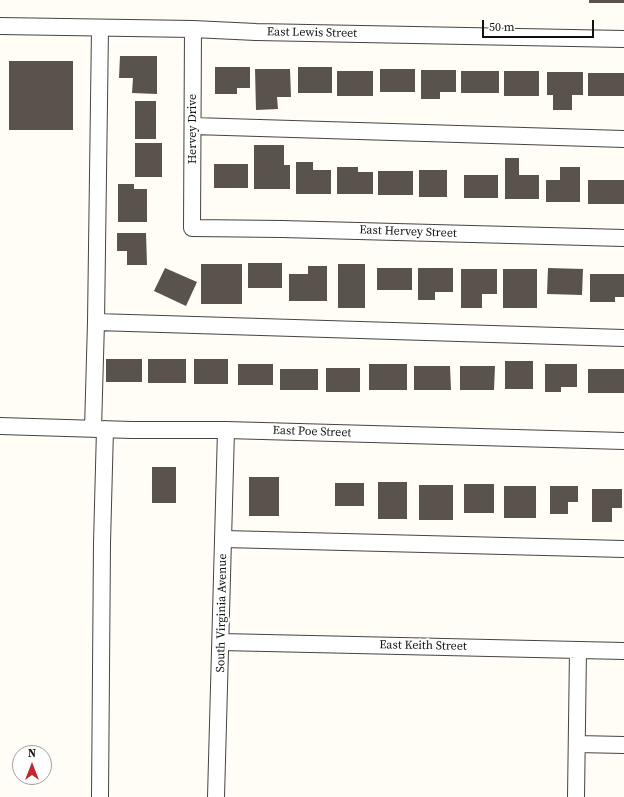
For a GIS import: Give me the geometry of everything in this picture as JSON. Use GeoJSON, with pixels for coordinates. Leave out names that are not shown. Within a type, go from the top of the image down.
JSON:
{"type":"FeatureCollection","features":[{"type":"Feature","properties":{"kind":"street","name":"East Lewis Street"},"geometry":{"type":"LineString","coordinates":[[0,26],[624,39]]}},
{"type":"Feature","properties":{"kind":"street"},"geometry":{"type":"LineString","coordinates":[[100,28],[96,322],[102,551],[100,797]]}},
{"type":"Feature","properties":{"kind":"street","name":"Hervey Drive"},"geometry":{"type":"LineString","coordinates":[[192,228],[193,29]]}},
{"type":"Feature","properties":{"kind":"street"},"geometry":{"type":"LineString","coordinates":[[193,126],[624,139]]}},
{"type":"Feature","properties":{"kind":"street","name":"East Hervey Street"},"geometry":{"type":"LineString","coordinates":[[192,228],[624,238]]}},
{"type":"Feature","properties":{"kind":"street"},"geometry":{"type":"LineString","coordinates":[[96,322],[624,338]]}},
{"type":"Feature","properties":{"kind":"street","name":"East Poe Street"},"geometry":{"type":"LineString","coordinates":[[0,426],[624,440]]}},
{"type":"Feature","properties":{"kind":"street","name":"South Virginia Avenue"},"geometry":{"type":"LineString","coordinates":[[216,797],[226,430]]}},
{"type":"Feature","properties":{"kind":"street"},"geometry":{"type":"LineString","coordinates":[[224,539],[624,549]]}},
{"type":"Feature","properties":{"kind":"street","name":"East Keith Street"},"geometry":{"type":"LineString","coordinates":[[221,642],[624,651]]}},
{"type":"Feature","properties":{"kind":"street"},"geometry":{"type":"LineString","coordinates":[[576,797],[578,650]]}},
{"type":"Feature","properties":{"kind":"street"},"geometry":{"type":"LineString","coordinates":[[577,744],[624,745]]}},
{"type":"Feature","properties":{"kind":"building"},"geometry":{"type":"Polygon","coordinates":[[[589,0],[624,0],[624,3],[589,3],[589,0]]]}},
{"type":"Feature","properties":{"kind":"building"},"geometry":{"type":"Polygon","coordinates":[[[120,56],[157,56],[157,94],[132,93],[133,78],[119,78],[120,56]]]}},
{"type":"Feature","properties":{"kind":"building"},"geometry":{"type":"Polygon","coordinates":[[[9,61],[73,61],[73,130],[9,130],[9,61]]]}},
{"type":"Feature","properties":{"kind":"building"},"geometry":{"type":"Polygon","coordinates":[[[215,67],[250,67],[250,88],[237,88],[237,94],[215,94],[215,67]]]}},
{"type":"Feature","properties":{"kind":"building"},"geometry":{"type":"Polygon","coordinates":[[[298,67],[332,67],[332,93],[298,93],[298,67]]]}},
{"type":"Feature","properties":{"kind":"building"},"geometry":{"type":"Polygon","coordinates":[[[255,69],[290,69],[291,97],[277,97],[278,109],[256,110],[255,69]]]}},
{"type":"Feature","properties":{"kind":"building"},"geometry":{"type":"Polygon","coordinates":[[[380,69],[415,69],[415,92],[380,92],[380,69]]]}},
{"type":"Feature","properties":{"kind":"building"},"geometry":{"type":"Polygon","coordinates":[[[421,70],[456,70],[456,92],[440,92],[440,99],[421,99],[421,70]]]}},
{"type":"Feature","properties":{"kind":"building"},"geometry":{"type":"Polygon","coordinates":[[[337,71],[373,71],[373,96],[337,96],[337,71]]]}},
{"type":"Feature","properties":{"kind":"building"},"geometry":{"type":"Polygon","coordinates":[[[461,71],[499,71],[499,93],[461,93],[461,71]]]}},
{"type":"Feature","properties":{"kind":"building"},"geometry":{"type":"Polygon","coordinates":[[[504,71],[539,71],[539,96],[504,96],[504,71]]]}},
{"type":"Feature","properties":{"kind":"building"},"geometry":{"type":"Polygon","coordinates":[[[547,72],[583,72],[583,95],[572,95],[572,110],[553,110],[553,95],[547,95],[547,72]]]}},
{"type":"Feature","properties":{"kind":"building"},"geometry":{"type":"Polygon","coordinates":[[[588,73],[624,73],[624,96],[588,96],[588,73]]]}},
{"type":"Feature","properties":{"kind":"building"},"geometry":{"type":"Polygon","coordinates":[[[135,101],[156,101],[156,139],[135,139],[135,101]]]}},
{"type":"Feature","properties":{"kind":"building"},"geometry":{"type":"Polygon","coordinates":[[[135,143],[162,143],[162,177],[135,177],[135,143]]]}},
{"type":"Feature","properties":{"kind":"building"},"geometry":{"type":"Polygon","coordinates":[[[254,145],[284,145],[284,165],[290,165],[290,189],[254,189],[254,145]]]}},
{"type":"Feature","properties":{"kind":"building"},"geometry":{"type":"Polygon","coordinates":[[[505,158],[519,158],[519,175],[539,175],[539,199],[505,199],[505,158]]]}},
{"type":"Feature","properties":{"kind":"building"},"geometry":{"type":"Polygon","coordinates":[[[296,162],[313,162],[313,170],[331,170],[331,194],[296,194],[296,162]]]}},
{"type":"Feature","properties":{"kind":"building"},"geometry":{"type":"Polygon","coordinates":[[[214,164],[248,164],[248,188],[214,188],[214,164]]]}},
{"type":"Feature","properties":{"kind":"building"},"geometry":{"type":"Polygon","coordinates":[[[337,167],[358,167],[358,172],[373,172],[373,194],[337,194],[337,167]]]}},
{"type":"Feature","properties":{"kind":"building"},"geometry":{"type":"Polygon","coordinates":[[[560,167],[580,167],[580,202],[546,202],[546,180],[560,180],[560,167]]]}},
{"type":"Feature","properties":{"kind":"building"},"geometry":{"type":"Polygon","coordinates":[[[419,170],[447,170],[447,197],[419,197],[419,170]]]}},
{"type":"Feature","properties":{"kind":"building"},"geometry":{"type":"Polygon","coordinates":[[[378,171],[413,171],[413,195],[378,195],[378,171]]]}},
{"type":"Feature","properties":{"kind":"building"},"geometry":{"type":"Polygon","coordinates":[[[464,175],[498,175],[498,198],[464,198],[464,175]]]}},
{"type":"Feature","properties":{"kind":"building"},"geometry":{"type":"Polygon","coordinates":[[[588,180],[624,180],[624,204],[588,204],[588,180]]]}},
{"type":"Feature","properties":{"kind":"building"},"geometry":{"type":"Polygon","coordinates":[[[118,184],[134,184],[134,189],[147,189],[147,222],[118,222],[118,184]]]}},
{"type":"Feature","properties":{"kind":"building"},"geometry":{"type":"Polygon","coordinates":[[[117,233],[146,233],[147,265],[127,265],[127,251],[117,251],[117,233]]]}},
{"type":"Feature","properties":{"kind":"building"},"geometry":{"type":"Polygon","coordinates":[[[248,263],[282,263],[282,288],[248,288],[248,263]]]}},
{"type":"Feature","properties":{"kind":"building"},"geometry":{"type":"Polygon","coordinates":[[[201,264],[242,264],[242,304],[201,304],[201,264]]]}},
{"type":"Feature","properties":{"kind":"building"},"geometry":{"type":"Polygon","coordinates":[[[338,264],[365,264],[365,308],[338,308],[338,264]]]}},
{"type":"Feature","properties":{"kind":"building"},"geometry":{"type":"Polygon","coordinates":[[[308,266],[327,266],[327,301],[289,301],[289,274],[308,274],[308,266]]]}},
{"type":"Feature","properties":{"kind":"building"},"geometry":{"type":"Polygon","coordinates":[[[165,268],[197,282],[186,306],[154,291],[165,268]]]}},
{"type":"Feature","properties":{"kind":"building"},"geometry":{"type":"Polygon","coordinates":[[[377,268],[412,268],[412,290],[377,290],[377,268]]]}},
{"type":"Feature","properties":{"kind":"building"},"geometry":{"type":"Polygon","coordinates":[[[418,268],[453,268],[453,292],[435,292],[435,300],[418,300],[418,268]]]}},
{"type":"Feature","properties":{"kind":"building"},"geometry":{"type":"Polygon","coordinates":[[[548,268],[583,269],[582,295],[547,294],[548,268]]]}},
{"type":"Feature","properties":{"kind":"building"},"geometry":{"type":"Polygon","coordinates":[[[461,269],[497,269],[497,294],[482,294],[482,308],[461,308],[461,269]]]}},
{"type":"Feature","properties":{"kind":"building"},"geometry":{"type":"Polygon","coordinates":[[[503,269],[537,269],[537,308],[503,308],[503,269]]]}},
{"type":"Feature","properties":{"kind":"building"},"geometry":{"type":"Polygon","coordinates":[[[590,274],[624,274],[624,297],[615,297],[615,302],[590,302],[590,274]]]}},
{"type":"Feature","properties":{"kind":"building"},"geometry":{"type":"Polygon","coordinates":[[[106,359],[142,359],[142,382],[106,382],[106,359]]]}},
{"type":"Feature","properties":{"kind":"building"},"geometry":{"type":"Polygon","coordinates":[[[148,359],[186,359],[186,383],[148,383],[148,359]]]}},
{"type":"Feature","properties":{"kind":"building"},"geometry":{"type":"Polygon","coordinates":[[[194,359],[228,359],[228,384],[194,384],[194,359]]]}},
{"type":"Feature","properties":{"kind":"building"},"geometry":{"type":"Polygon","coordinates":[[[505,361],[533,361],[533,389],[505,389],[505,361]]]}},
{"type":"Feature","properties":{"kind":"building"},"geometry":{"type":"Polygon","coordinates":[[[238,364],[273,364],[273,385],[238,385],[238,364]]]}},
{"type":"Feature","properties":{"kind":"building"},"geometry":{"type":"Polygon","coordinates":[[[369,364],[407,364],[407,390],[369,390],[369,364]]]}},
{"type":"Feature","properties":{"kind":"building"},"geometry":{"type":"Polygon","coordinates":[[[545,364],[577,364],[577,387],[561,387],[561,392],[545,392],[545,364]]]}},
{"type":"Feature","properties":{"kind":"building"},"geometry":{"type":"Polygon","coordinates":[[[414,366],[450,366],[451,390],[414,390],[414,366]]]}},
{"type":"Feature","properties":{"kind":"building"},"geometry":{"type":"Polygon","coordinates":[[[460,366],[495,366],[494,390],[460,390],[460,366]]]}},
{"type":"Feature","properties":{"kind":"building"},"geometry":{"type":"Polygon","coordinates":[[[326,368],[360,368],[360,392],[326,392],[326,368]]]}},
{"type":"Feature","properties":{"kind":"building"},"geometry":{"type":"Polygon","coordinates":[[[280,369],[318,369],[318,390],[280,390],[280,369]]]}},
{"type":"Feature","properties":{"kind":"building"},"geometry":{"type":"Polygon","coordinates":[[[588,369],[624,369],[624,393],[588,393],[588,369]]]}},
{"type":"Feature","properties":{"kind":"building"},"geometry":{"type":"Polygon","coordinates":[[[152,467],[176,467],[176,503],[152,503],[152,467]]]}},
{"type":"Feature","properties":{"kind":"building"},"geometry":{"type":"Polygon","coordinates":[[[249,477],[279,477],[279,516],[249,516],[249,477]]]}},
{"type":"Feature","properties":{"kind":"building"},"geometry":{"type":"Polygon","coordinates":[[[378,482],[407,482],[407,519],[378,519],[378,482]]]}},
{"type":"Feature","properties":{"kind":"building"},"geometry":{"type":"Polygon","coordinates":[[[335,483],[364,483],[364,506],[335,506],[335,483]]]}},
{"type":"Feature","properties":{"kind":"building"},"geometry":{"type":"Polygon","coordinates":[[[464,484],[494,484],[494,513],[464,513],[464,484]]]}},
{"type":"Feature","properties":{"kind":"building"},"geometry":{"type":"Polygon","coordinates":[[[419,485],[453,485],[453,520],[419,520],[419,485]]]}},
{"type":"Feature","properties":{"kind":"building"},"geometry":{"type":"Polygon","coordinates":[[[504,486],[536,486],[536,518],[504,518],[504,486]]]}},
{"type":"Feature","properties":{"kind":"building"},"geometry":{"type":"Polygon","coordinates":[[[550,486],[578,486],[578,502],[568,502],[568,514],[550,514],[550,486]]]}},
{"type":"Feature","properties":{"kind":"building"},"geometry":{"type":"Polygon","coordinates":[[[592,489],[622,489],[622,508],[612,508],[612,522],[592,522],[592,489]]]}}]}
